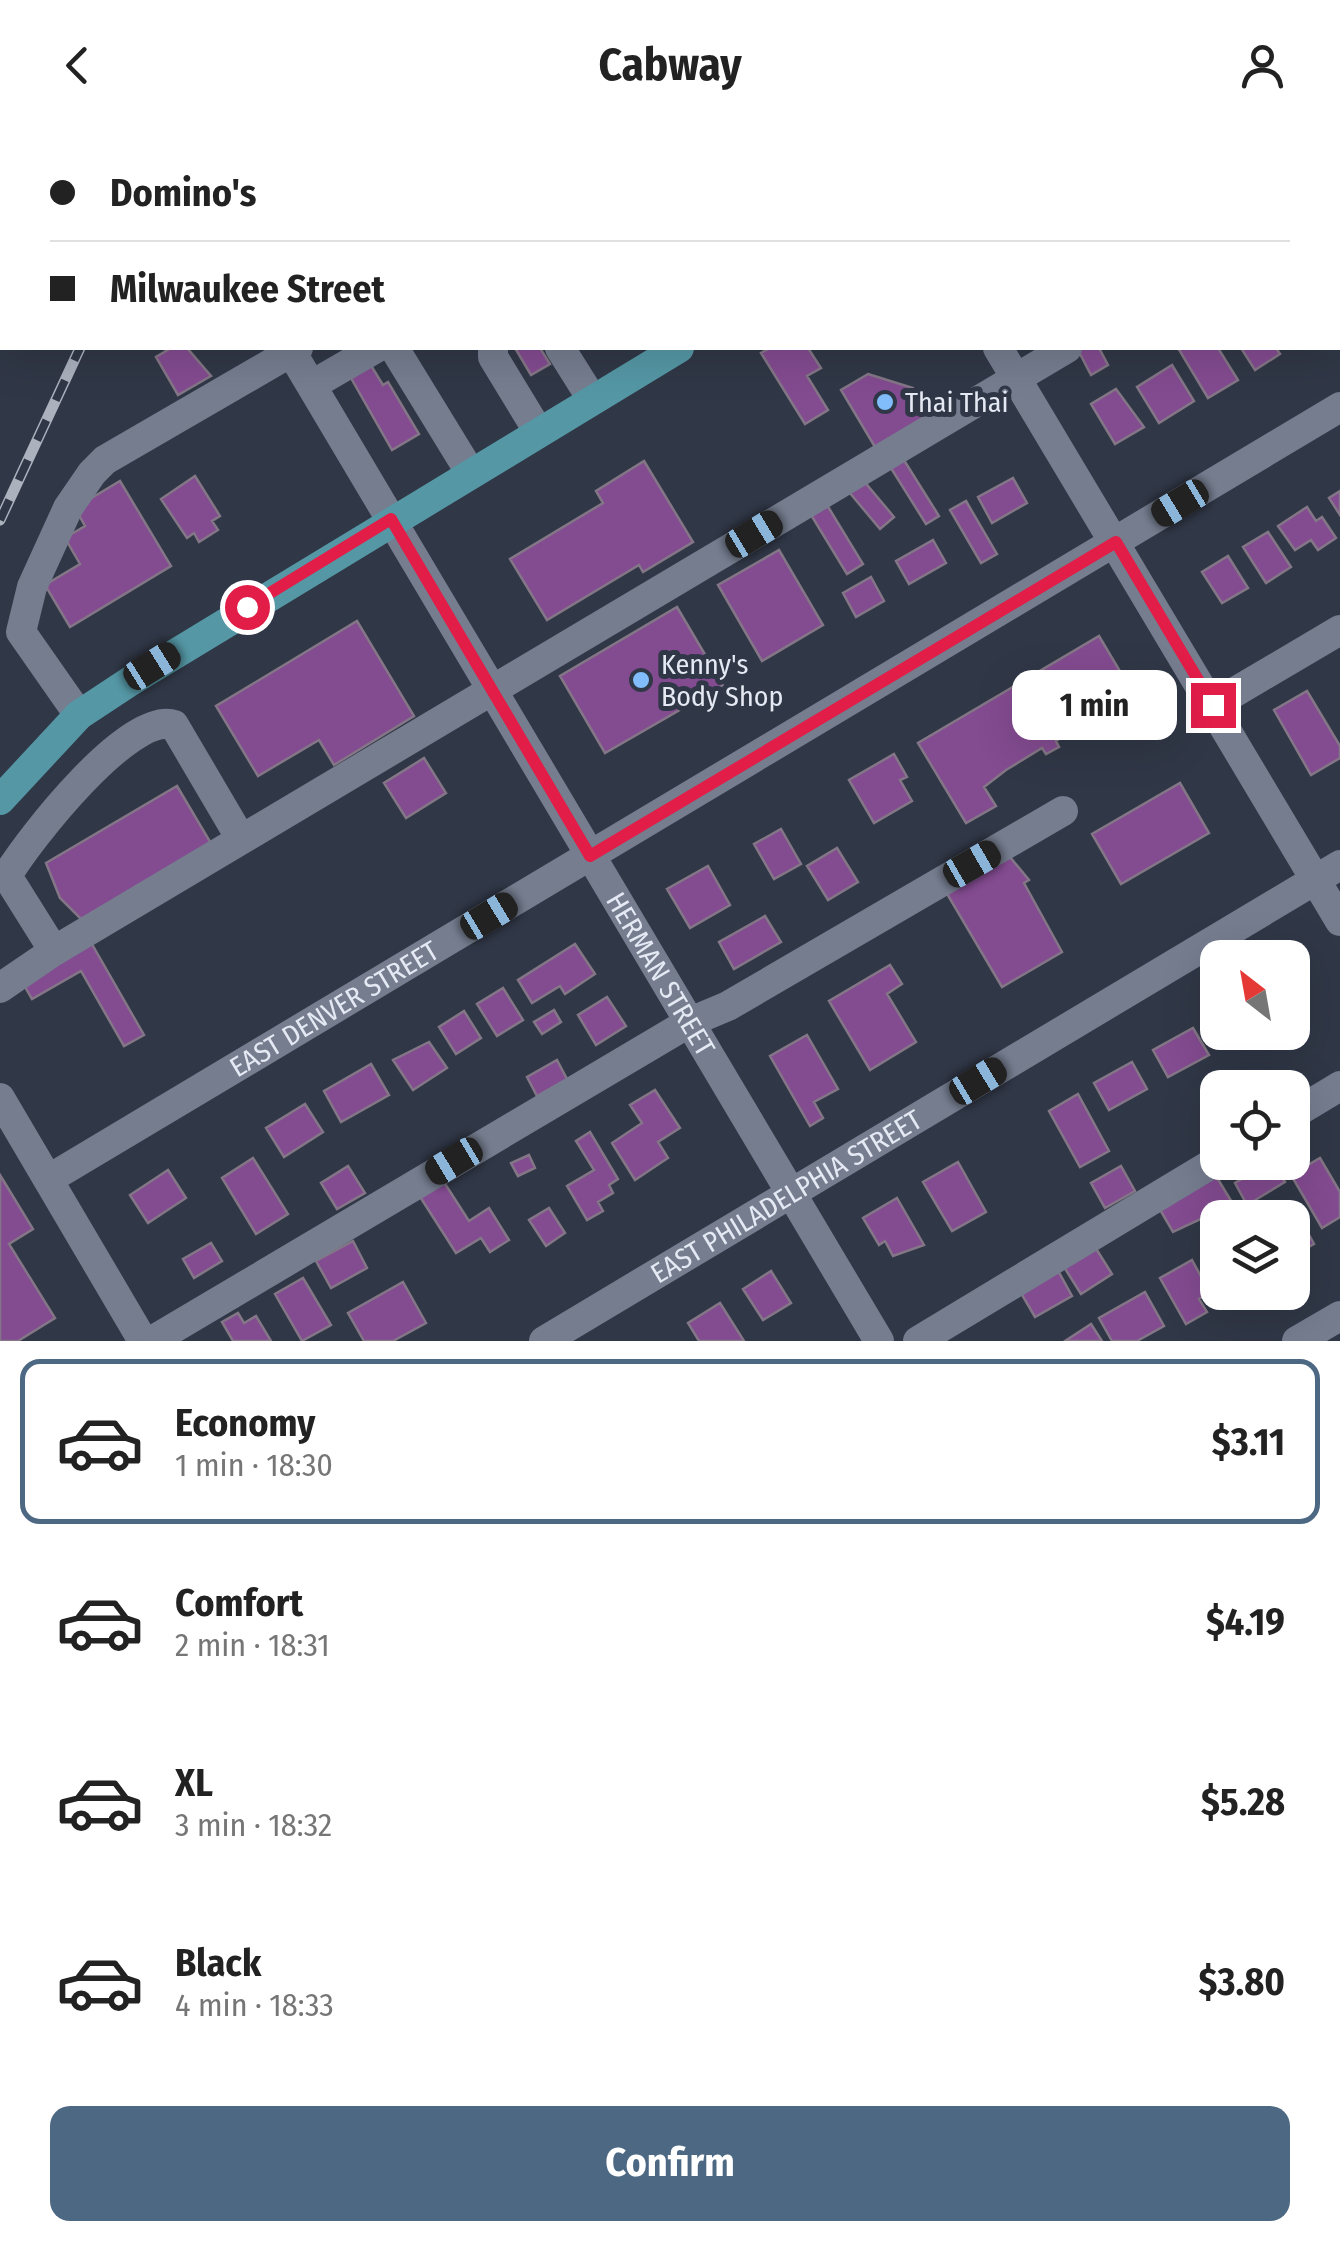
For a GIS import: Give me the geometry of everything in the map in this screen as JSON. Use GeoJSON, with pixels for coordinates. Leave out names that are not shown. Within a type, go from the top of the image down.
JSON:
{"type":"FeatureCollection","features":[{"type":"Feature","properties":{"kind":"main road"},"geometry":{"type":"LineString","coordinates":[[0,800],[79,715],[391,519],[676,350]]}},
{"type":"Feature","properties":{"kind":"street"},"geometry":{"type":"LineString","coordinates":[[79,715],[20,632],[32,588],[68,508],[105,460],[291,350]]}},
{"type":"Feature","properties":{"kind":"street","name":"HERMAN STREET"},"geometry":{"type":"LineString","coordinates":[[294,350],[879,1341]]}},
{"type":"Feature","properties":{"kind":"street"},"geometry":{"type":"LineString","coordinates":[[312,385],[373,350]]}},
{"type":"Feature","properties":{"kind":"street"},"geometry":{"type":"LineString","coordinates":[[395,350],[470,472]]}},
{"type":"Feature","properties":{"kind":"street"},"geometry":{"type":"LineString","coordinates":[[493,350],[493,357],[538,431]]}},
{"type":"Feature","properties":{"kind":"street"},"geometry":{"type":"LineString","coordinates":[[561,350],[592,399]]}},
{"type":"Feature","properties":{"kind":"street"},"geometry":{"type":"LineString","coordinates":[[999,350],[1213,705],[1328,872],[1340,921]]}},
{"type":"Feature","properties":{"kind":"street"},"geometry":{"type":"LineString","coordinates":[[0,988],[54,951],[1064,350]]}},
{"type":"Feature","properties":{"kind":"street","name":"EAST DENVER STREET"},"geometry":{"type":"LineString","coordinates":[[48,1179],[1340,407]]}},
{"type":"Feature","properties":{"kind":"street"},"geometry":{"type":"LineString","coordinates":[[1213,705],[1340,630]]}},
{"type":"Feature","properties":{"kind":"street"},"geometry":{"type":"LineString","coordinates":[[129,682],[154,723]]}},
{"type":"Feature","properties":{"kind":"street"},"geometry":{"type":"LineString","coordinates":[[54,951],[4,883],[20,854],[106,756],[154,723],[174,725],[241,840]]}},
{"type":"Feature","properties":{"kind":"street"},"geometry":{"type":"LineString","coordinates":[[152,1341],[690,1022],[728,1006],[1063,811]]}},
{"type":"Feature","properties":{"kind":"street","name":"EAST PHILADELPHIA STREET"},"geometry":{"type":"LineString","coordinates":[[544,1341],[1328,872]]}},
{"type":"Feature","properties":{"kind":"street"},"geometry":{"type":"LineString","coordinates":[[1310,1104],[1340,1086]]}},
{"type":"Feature","properties":{"kind":"street"},"geometry":{"type":"LineString","coordinates":[[0,1098],[10,1139],[48,1179],[143,1341]]}},
{"type":"Feature","properties":{"kind":"street"},"geometry":{"type":"LineString","coordinates":[[918,1341],[1200,1171]]}},
{"type":"Feature","properties":{"kind":"street"},"geometry":{"type":"LineString","coordinates":[[1298,1341],[1340,1316]]}},
{"type":"Feature","properties":{"kind":"building"},"geometry":{"type":"Polygon","coordinates":[[[168,350],[189,350],[211,376],[178,395],[156,357],[168,350]]]}},
{"type":"Feature","properties":{"kind":"building"},"geometry":{"type":"Polygon","coordinates":[[[516,350],[541,350],[550,364],[531,375],[516,350]]]}},
{"type":"Feature","properties":{"kind":"building"},"geometry":{"type":"Polygon","coordinates":[[[809,350],[821,368],[807,376],[828,410],[805,424],[761,353],[809,350]]]}},
{"type":"Feature","properties":{"kind":"building"},"geometry":{"type":"Polygon","coordinates":[[[1078,350],[1100,350],[1108,365],[1091,375],[1078,350]]]}},
{"type":"Feature","properties":{"kind":"building"},"geometry":{"type":"Polygon","coordinates":[[[1179,350],[1219,350],[1238,380],[1208,398],[1179,350]]]}},
{"type":"Feature","properties":{"kind":"building"},"geometry":{"type":"Polygon","coordinates":[[[1242,350],[1277,350],[1280,354],[1255,370],[1242,350]]]}},
{"type":"Feature","properties":{"kind":"building"},"geometry":{"type":"Polygon","coordinates":[[[367,359],[383,385],[388,382],[419,434],[392,450],[347,371],[367,359]]]}},
{"type":"Feature","properties":{"kind":"building"},"geometry":{"type":"Polygon","coordinates":[[[1172,365],[1194,401],[1159,423],[1137,387],[1172,365]]]}},
{"type":"Feature","properties":{"kind":"building","name":"Thai Thai"},"geometry":{"type":"Polygon","coordinates":[[[868,374],[913,388],[929,415],[875,447],[841,390],[868,374]]]}},
{"type":"Feature","properties":{"kind":"building"},"geometry":{"type":"Polygon","coordinates":[[[1116,389],[1144,427],[1115,444],[1091,404],[1116,389]]]}},
{"type":"Feature","properties":{"kind":"building"},"geometry":{"type":"Polygon","coordinates":[[[902,457],[939,516],[926,524],[889,465],[902,457]]]}},
{"type":"Feature","properties":{"kind":"building"},"geometry":{"type":"Polygon","coordinates":[[[644,461],[693,542],[643,572],[639,565],[547,620],[510,559],[603,503],[596,491],[644,461]]]}},
{"type":"Feature","properties":{"kind":"building"},"geometry":{"type":"Polygon","coordinates":[[[195,476],[220,516],[212,521],[218,530],[199,542],[194,533],[187,538],[161,499],[195,476]]]}},
{"type":"Feature","properties":{"kind":"building"},"geometry":{"type":"Polygon","coordinates":[[[1013,478],[1027,503],[992,523],[978,497],[1013,478]]]}},
{"type":"Feature","properties":{"kind":"building"},"geometry":{"type":"Polygon","coordinates":[[[863,480],[894,517],[880,529],[849,492],[863,480]]]}},
{"type":"Feature","properties":{"kind":"building"},"geometry":{"type":"Polygon","coordinates":[[[120,481],[171,566],[70,627],[45,585],[80,564],[65,538],[85,526],[75,508],[120,481]]]}},
{"type":"Feature","properties":{"kind":"building"},"geometry":{"type":"Polygon","coordinates":[[[1340,491],[1340,515],[1329,498],[1340,491]]]}},
{"type":"Feature","properties":{"kind":"building"},"geometry":{"type":"Polygon","coordinates":[[[966,501],[997,554],[981,563],[950,510],[966,501]]]}},
{"type":"Feature","properties":{"kind":"building"},"geometry":{"type":"Polygon","coordinates":[[[827,505],[863,564],[847,574],[811,515],[827,505]]]}},
{"type":"Feature","properties":{"kind":"building"},"geometry":{"type":"Polygon","coordinates":[[[1307,507],[1316,521],[1322,517],[1336,538],[1318,550],[1311,540],[1295,550],[1278,526],[1307,507]]]}},
{"type":"Feature","properties":{"kind":"building"},"geometry":{"type":"Polygon","coordinates":[[[1268,532],[1291,567],[1266,583],[1243,547],[1268,532]]]}},
{"type":"Feature","properties":{"kind":"building"},"geometry":{"type":"Polygon","coordinates":[[[933,540],[946,563],[909,584],[896,561],[933,540]]]}},
{"type":"Feature","properties":{"kind":"building"},"geometry":{"type":"Polygon","coordinates":[[[779,550],[823,625],[762,661],[718,585],[779,550]]]}},
{"type":"Feature","properties":{"kind":"building"},"geometry":{"type":"Polygon","coordinates":[[[1228,556],[1248,588],[1222,603],[1202,572],[1228,556]]]}},
{"type":"Feature","properties":{"kind":"building"},"geometry":{"type":"Polygon","coordinates":[[[871,577],[884,601],[856,617],[843,593],[871,577]]]}},
{"type":"Feature","properties":{"kind":"building","name":"Kenny's Body Shop"},"geometry":{"type":"Polygon","coordinates":[[[677,607],[723,685],[605,753],[560,676],[677,607]]]}},
{"type":"Feature","properties":{"kind":"building"},"geometry":{"type":"Polygon","coordinates":[[[357,621],[414,716],[334,765],[319,740],[258,776],[216,706],[357,621]]]}},
{"type":"Feature","properties":{"kind":"building"},"geometry":{"type":"Polygon","coordinates":[[[1099,636],[1133,693],[1056,741],[1059,747],[1046,754],[1042,748],[984,787],[996,806],[966,823],[918,743],[1099,636]]]}},
{"type":"Feature","properties":{"kind":"building"},"geometry":{"type":"Polygon","coordinates":[[[1307,691],[1340,746],[1340,758],[1311,775],[1274,710],[1307,691]]]}},
{"type":"Feature","properties":{"kind":"building"},"geometry":{"type":"Polygon","coordinates":[[[894,754],[907,777],[900,780],[912,801],[874,823],[849,780],[894,754]]]}},
{"type":"Feature","properties":{"kind":"building"},"geometry":{"type":"Polygon","coordinates":[[[424,758],[446,793],[406,818],[384,783],[424,758]]]}},
{"type":"Feature","properties":{"kind":"building"},"geometry":{"type":"Polygon","coordinates":[[[1180,783],[1209,833],[1121,884],[1092,834],[1180,783]]]}},
{"type":"Feature","properties":{"kind":"building"},"geometry":{"type":"Polygon","coordinates":[[[177,786],[212,845],[83,921],[60,898],[46,863],[177,786]]]}},
{"type":"Feature","properties":{"kind":"building"},"geometry":{"type":"Polygon","coordinates":[[[781,829],[801,864],[774,879],[754,844],[781,829]]]}},
{"type":"Feature","properties":{"kind":"building"},"geometry":{"type":"Polygon","coordinates":[[[837,848],[858,882],[828,900],[807,866],[837,848]]]}},
{"type":"Feature","properties":{"kind":"building"},"geometry":{"type":"Polygon","coordinates":[[[1005,851],[1029,880],[1024,883],[1062,952],[1002,987],[943,887],[1005,851]]]}},
{"type":"Feature","properties":{"kind":"building"},"geometry":{"type":"Polygon","coordinates":[[[708,866],[730,905],[690,928],[667,889],[708,866]]]}},
{"type":"Feature","properties":{"kind":"building"},"geometry":{"type":"Polygon","coordinates":[[[765,916],[781,942],[734,969],[719,942],[765,916]]]}},
{"type":"Feature","properties":{"kind":"building"},"geometry":{"type":"Polygon","coordinates":[[[89,939],[144,1035],[124,1046],[81,971],[32,999],[20,978],[89,939]]]}},
{"type":"Feature","properties":{"kind":"building"},"geometry":{"type":"Polygon","coordinates":[[[575,944],[595,974],[565,994],[560,986],[532,1003],[518,980],[575,944]]]}},
{"type":"Feature","properties":{"kind":"building"},"geometry":{"type":"Polygon","coordinates":[[[890,965],[902,984],[887,994],[916,1042],[870,1070],[829,1001],[890,965]]]}},
{"type":"Feature","properties":{"kind":"building"},"geometry":{"type":"Polygon","coordinates":[[[503,988],[523,1020],[497,1036],[477,1004],[503,988]]]}},
{"type":"Feature","properties":{"kind":"building"},"geometry":{"type":"Polygon","coordinates":[[[607,997],[626,1026],[596,1045],[578,1015],[607,997]]]}},
{"type":"Feature","properties":{"kind":"building"},"geometry":{"type":"Polygon","coordinates":[[[554,1010],[561,1022],[542,1034],[534,1022],[554,1010]]]}},
{"type":"Feature","properties":{"kind":"building"},"geometry":{"type":"Polygon","coordinates":[[[464,1011],[481,1038],[456,1054],[439,1027],[464,1011]]]}},
{"type":"Feature","properties":{"kind":"building"},"geometry":{"type":"Polygon","coordinates":[[[1193,1028],[1200,1040],[1200,1050],[1209,1055],[1168,1077],[1153,1050],[1193,1028]]]}},
{"type":"Feature","properties":{"kind":"building"},"geometry":{"type":"Polygon","coordinates":[[[807,1035],[838,1089],[814,1102],[823,1118],[810,1126],[770,1056],[807,1035]]]}},
{"type":"Feature","properties":{"kind":"building"},"geometry":{"type":"Polygon","coordinates":[[[429,1042],[447,1068],[413,1090],[393,1060],[429,1042]]]}},
{"type":"Feature","properties":{"kind":"building"},"geometry":{"type":"Polygon","coordinates":[[[557,1060],[567,1079],[537,1096],[527,1077],[557,1060]]]}},
{"type":"Feature","properties":{"kind":"building"},"geometry":{"type":"Polygon","coordinates":[[[1132,1062],[1147,1089],[1109,1110],[1094,1083],[1132,1062]]]}},
{"type":"Feature","properties":{"kind":"building"},"geometry":{"type":"Polygon","coordinates":[[[371,1064],[389,1095],[341,1122],[324,1091],[371,1064]]]}},
{"type":"Feature","properties":{"kind":"building"},"geometry":{"type":"Polygon","coordinates":[[[655,1090],[680,1128],[658,1142],[668,1158],[635,1180],[612,1143],[642,1123],[630,1105],[655,1090]]]}},
{"type":"Feature","properties":{"kind":"building"},"geometry":{"type":"Polygon","coordinates":[[[1078,1094],[1109,1151],[1080,1167],[1049,1111],[1078,1094]]]}},
{"type":"Feature","properties":{"kind":"building"},"geometry":{"type":"Polygon","coordinates":[[[305,1104],[323,1132],[284,1157],[266,1128],[305,1104]]]}},
{"type":"Feature","properties":{"kind":"building"},"geometry":{"type":"Polygon","coordinates":[[[590,1132],[618,1179],[609,1185],[613,1193],[598,1202],[603,1211],[587,1220],[567,1186],[594,1170],[576,1141],[590,1132]]]}},
{"type":"Feature","properties":{"kind":"building"},"geometry":{"type":"Polygon","coordinates":[[[529,1155],[535,1168],[518,1176],[511,1163],[529,1155]]]}},
{"type":"Feature","properties":{"kind":"building"},"geometry":{"type":"Polygon","coordinates":[[[253,1158],[288,1214],[256,1234],[222,1178],[253,1158]]]}},
{"type":"Feature","properties":{"kind":"building"},"geometry":{"type":"Polygon","coordinates":[[[1320,1158],[1340,1192],[1340,1217],[1322,1228],[1310,1200],[1306,1200],[1294,1180],[1310,1180],[1310,1164],[1320,1158]]]}},
{"type":"Feature","properties":{"kind":"building"},"geometry":{"type":"Polygon","coordinates":[[[958,1162],[986,1212],[952,1231],[923,1182],[958,1162]]]}},
{"type":"Feature","properties":{"kind":"building"},"geometry":{"type":"Polygon","coordinates":[[[348,1166],[365,1193],[337,1209],[321,1183],[348,1166]]]}},
{"type":"Feature","properties":{"kind":"building"},"geometry":{"type":"Polygon","coordinates":[[[1121,1166],[1135,1191],[1105,1208],[1091,1183],[1121,1166]]]}},
{"type":"Feature","properties":{"kind":"building"},"geometry":{"type":"Polygon","coordinates":[[[168,1170],[186,1198],[148,1223],[130,1195],[168,1170]]]}},
{"type":"Feature","properties":{"kind":"building"},"geometry":{"type":"Polygon","coordinates":[[[0,1175],[33,1229],[9,1244],[55,1318],[18,1341],[0,1341],[0,1175]]]}},
{"type":"Feature","properties":{"kind":"building"},"geometry":{"type":"Polygon","coordinates":[[[440,1176],[469,1221],[489,1208],[509,1240],[490,1252],[481,1238],[456,1253],[417,1192],[440,1176]]]}},
{"type":"Feature","properties":{"kind":"building"},"geometry":{"type":"Polygon","coordinates":[[[1209,1180],[1218,1180],[1231,1200],[1200,1200],[1200,1219],[1173,1232],[1159,1208],[1209,1180]]]}},
{"type":"Feature","properties":{"kind":"building"},"geometry":{"type":"Polygon","coordinates":[[[1285,1182],[1255,1200],[1244,1200],[1235,1183],[1285,1182]]]}},
{"type":"Feature","properties":{"kind":"building"},"geometry":{"type":"Polygon","coordinates":[[[897,1198],[924,1245],[893,1256],[885,1241],[879,1245],[863,1218],[897,1198]]]}},
{"type":"Feature","properties":{"kind":"building"},"geometry":{"type":"Polygon","coordinates":[[[549,1208],[565,1233],[546,1246],[529,1220],[549,1208]]]}},
{"type":"Feature","properties":{"kind":"building"},"geometry":{"type":"Polygon","coordinates":[[[353,1241],[367,1268],[331,1288],[316,1261],[353,1241]]]}},
{"type":"Feature","properties":{"kind":"building"},"geometry":{"type":"Polygon","coordinates":[[[211,1243],[222,1261],[194,1278],[183,1259],[211,1243]]]}},
{"type":"Feature","properties":{"kind":"building"},"geometry":{"type":"Polygon","coordinates":[[[1095,1247],[1112,1274],[1081,1294],[1064,1267],[1095,1247]]]}},
{"type":"Feature","properties":{"kind":"building"},"geometry":{"type":"Polygon","coordinates":[[[1192,1260],[1200,1275],[1200,1310],[1207,1312],[1186,1324],[1160,1278],[1192,1260]]]}},
{"type":"Feature","properties":{"kind":"building"},"geometry":{"type":"Polygon","coordinates":[[[1056,1267],[1072,1296],[1035,1317],[1018,1288],[1056,1267]]]}},
{"type":"Feature","properties":{"kind":"building"},"geometry":{"type":"Polygon","coordinates":[[[771,1271],[791,1303],[763,1320],[743,1289],[771,1271]]]}},
{"type":"Feature","properties":{"kind":"building"},"geometry":{"type":"Polygon","coordinates":[[[303,1278],[331,1325],[302,1341],[275,1294],[303,1278]]]}},
{"type":"Feature","properties":{"kind":"building"},"geometry":{"type":"Polygon","coordinates":[[[403,1282],[426,1323],[393,1341],[364,1341],[348,1313],[403,1282]]]}},
{"type":"Feature","properties":{"kind":"building"},"geometry":{"type":"Polygon","coordinates":[[[1145,1292],[1164,1326],[1137,1341],[1112,1341],[1099,1318],[1145,1292]]]}},
{"type":"Feature","properties":{"kind":"building"},"geometry":{"type":"Polygon","coordinates":[[[720,1303],[744,1341],[699,1341],[688,1323],[720,1303]]]}},
{"type":"Feature","properties":{"kind":"building"},"geometry":{"type":"Polygon","coordinates":[[[238,1313],[244,1323],[256,1316],[271,1341],[233,1341],[222,1322],[238,1313]]]}},
{"type":"Feature","properties":{"kind":"building"},"geometry":{"type":"Polygon","coordinates":[[[1091,1324],[1102,1341],[1065,1341],[1091,1324]]]}},
{"type":"Feature","properties":{"kind":"railway"},"geometry":{"type":"LineString","coordinates":[[0,520],[79,350]]}},
{"type":"Feature","properties":{"kind":"place","name":"Thai Thai"},"geometry":{"type":"Point","coordinates":[885,402]}},
{"type":"Feature","properties":{"kind":"place","name":"Kenny's Body Shop"},"geometry":{"type":"Point","coordinates":[641,680]}},
{"type":"Feature","properties":{"kind":"route"},"geometry":{"type":"LineString","coordinates":[[247,607],[391,519],[590,856],[1116,542],[1213,705]]}}]}
